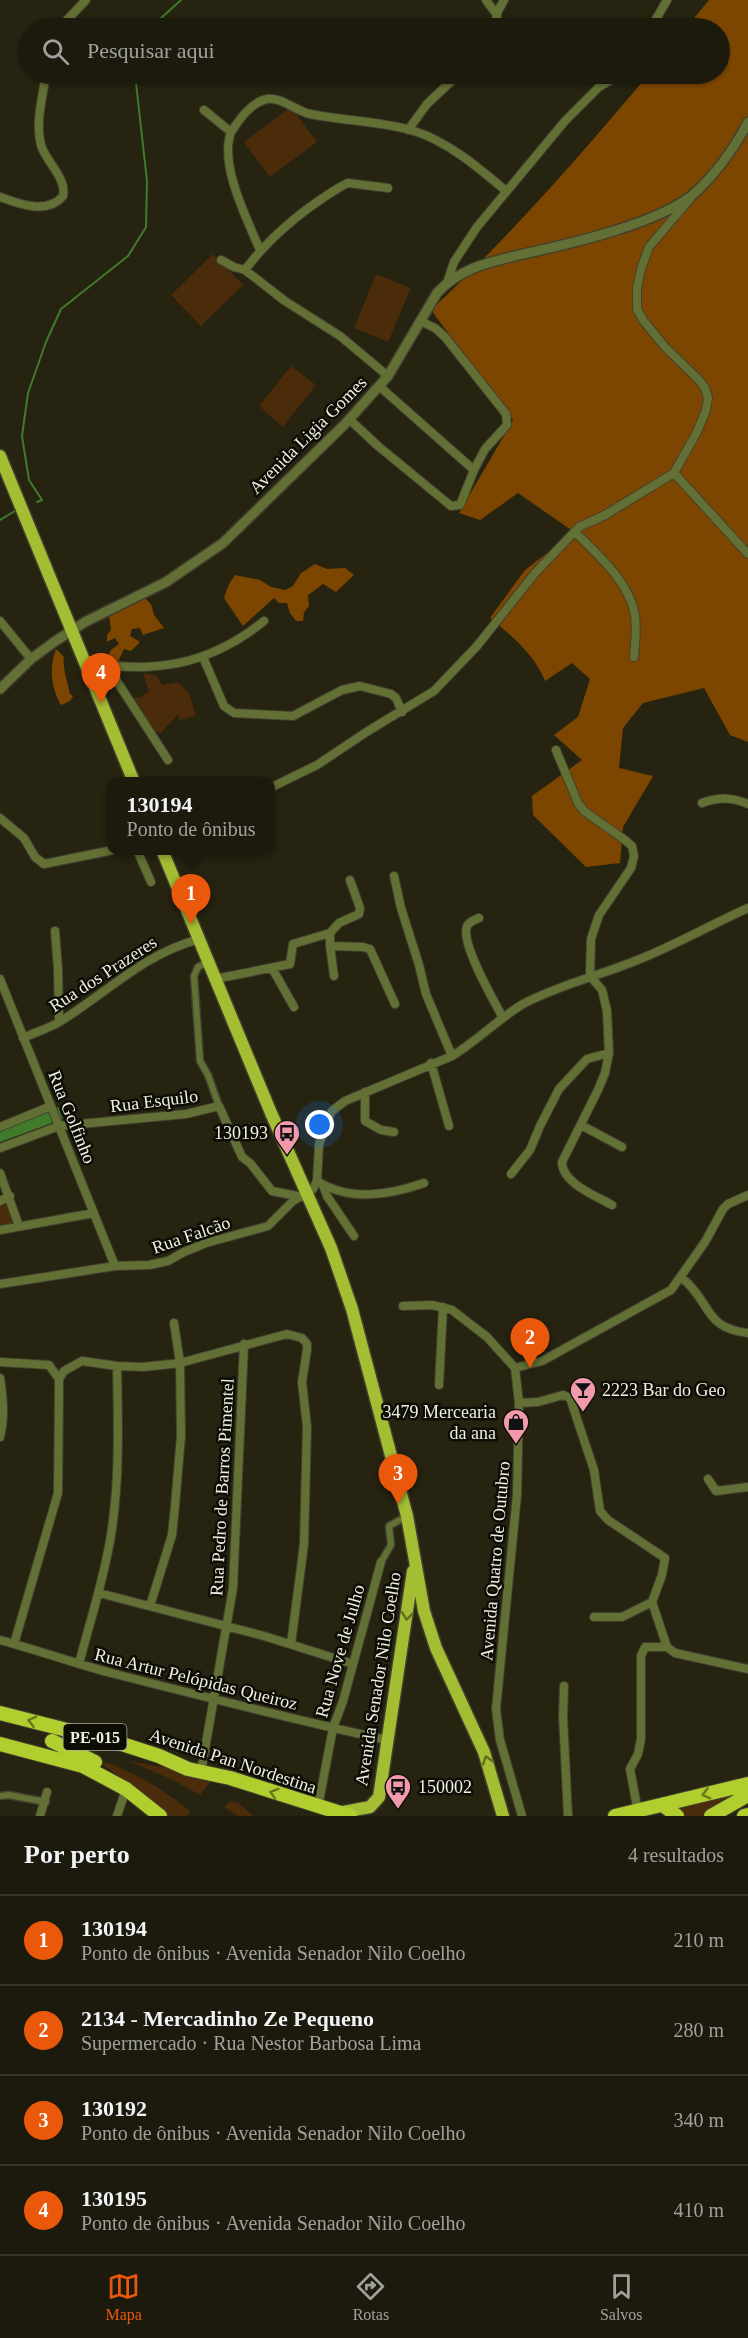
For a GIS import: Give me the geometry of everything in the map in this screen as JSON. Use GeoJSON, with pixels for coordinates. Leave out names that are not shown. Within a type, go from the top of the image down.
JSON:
{"type":"FeatureCollection","features":[{"type":"Feature","properties":{"kind":"highway","name":"Avenida Pan Nordestina"},"geometry":{"type":"LineString","coordinates":[[0,1713],[122,1744],[201,1772],[230,1778],[344,1814]]}},
{"type":"Feature","properties":{"kind":"highway"},"geometry":{"type":"LineString","coordinates":[[52,1741],[97,1764],[126,1789]]}},
{"type":"Feature","properties":{"kind":"highway","name":"PE-015"},"geometry":{"type":"LineString","coordinates":[[0,1744],[83,1766],[126,1789],[160,1816]]}},
{"type":"Feature","properties":{"kind":"highway"},"geometry":{"type":"LineString","coordinates":[[615,1816],[748,1784]]}},
{"type":"Feature","properties":{"kind":"highway"},"geometry":{"type":"LineString","coordinates":[[711,1816],[748,1795]]}},
{"type":"Feature","properties":{"kind":"highway"},"geometry":{"type":"LineString","coordinates":[[663,1805],[677,1816]]}},
{"type":"Feature","properties":{"kind":"highway"},"geometry":{"type":"LineString","coordinates":[[744,1816],[748,1815]]}},
{"type":"Feature","properties":{"kind":"main road"},"geometry":{"type":"LineString","coordinates":[[0,456],[132,777]]}},
{"type":"Feature","properties":{"kind":"main road","name":"Avenida Senador Nilo Coelho"},"geometry":{"type":"LineString","coordinates":[[164,855],[305,1195],[331,1248],[352,1309],[407,1516],[424,1611],[433,1638],[484,1752],[503,1816]]}},
{"type":"Feature","properties":{"kind":"main road","name":"Avenida Senador Nilo Coelho"},"geometry":{"type":"LineString","coordinates":[[344,1814],[370,1807],[379,1797],[415,1558]]}},
{"type":"Feature","properties":{"kind":"street"},"geometry":{"type":"LineString","coordinates":[[70,18],[86,0]]}},
{"type":"Feature","properties":{"kind":"street"},"geometry":{"type":"LineString","coordinates":[[486,0],[497,15]]}},
{"type":"Feature","properties":{"kind":"street"},"geometry":{"type":"LineString","coordinates":[[497,18],[504,0]]}},
{"type":"Feature","properties":{"kind":"street"},"geometry":{"type":"LineString","coordinates":[[657,18],[667,0]]}},
{"type":"Feature","properties":{"kind":"street"},"geometry":{"type":"LineString","coordinates":[[0,197],[32,207],[52,205],[63,196],[63,187],[41,145],[40,121],[45,84]]}},
{"type":"Feature","properties":{"kind":"street"},"geometry":{"type":"LineString","coordinates":[[408,130],[427,104],[448,84]]}},
{"type":"Feature","properties":{"kind":"street"},"geometry":{"type":"LineString","coordinates":[[447,283],[453,262],[460,251],[506,191],[581,103],[604,84]]}},
{"type":"Feature","properties":{"kind":"street"},"geometry":{"type":"LineString","coordinates":[[260,250],[231,173],[228,140],[241,117],[263,100],[271,98],[307,113],[416,132],[459,155],[506,191]]}},
{"type":"Feature","properties":{"kind":"street"},"geometry":{"type":"LineString","coordinates":[[204,110],[231,132]]}},
{"type":"Feature","properties":{"kind":"street","name":"Avenida Ligia Gomes"},"geometry":{"type":"LineString","coordinates":[[2,685],[31,659],[85,622],[166,582],[223,543],[380,386],[437,293],[447,283],[483,264],[562,245],[660,215],[695,193],[716,171],[748,122]]}},
{"type":"Feature","properties":{"kind":"street"},"geometry":{"type":"LineString","coordinates":[[245,270],[260,250],[294,218],[340,187],[348,183],[388,188]]}},
{"type":"Feature","properties":{"kind":"street"},"geometry":{"type":"LineString","coordinates":[[275,786],[318,765],[434,691],[448,679],[477,646],[536,572],[575,532],[585,523],[605,515],[674,473],[706,410],[708,398],[699,380],[643,320],[637,309],[637,289],[649,248],[695,193]]}},
{"type":"Feature","properties":{"kind":"street"},"geometry":{"type":"LineString","coordinates":[[221,260],[245,270],[347,342],[388,376]]}},
{"type":"Feature","properties":{"kind":"street"},"geometry":{"type":"LineString","coordinates":[[349,419],[378,446],[454,507],[460,506],[485,449],[507,425],[507,414],[445,337],[435,328],[420,321]]}},
{"type":"Feature","properties":{"kind":"street"},"geometry":{"type":"LineString","coordinates":[[380,386],[474,470]]}},
{"type":"Feature","properties":{"kind":"street"},"geometry":{"type":"LineString","coordinates":[[674,473],[748,554]]}},
{"type":"Feature","properties":{"kind":"street"},"geometry":{"type":"LineString","coordinates":[[575,532],[616,576],[630,598],[636,627],[634,657]]}},
{"type":"Feature","properties":{"kind":"street"},"geometry":{"type":"LineString","coordinates":[[0,621],[31,659]]}},
{"type":"Feature","properties":{"kind":"street"},"geometry":{"type":"LineString","coordinates":[[84,662],[140,668],[203,657],[225,649],[264,621]]}},
{"type":"Feature","properties":{"kind":"street"},"geometry":{"type":"LineString","coordinates":[[203,657],[225,706],[234,713],[297,715],[342,690],[360,686],[391,694],[399,703],[402,712]]}},
{"type":"Feature","properties":{"kind":"street"},"geometry":{"type":"LineString","coordinates":[[107,666],[168,760]]}},
{"type":"Feature","properties":{"kind":"street"},"geometry":{"type":"LineString","coordinates":[[556,750],[578,803],[584,811],[626,840],[632,846],[634,856],[631,868],[599,915],[591,939],[590,976],[602,990],[607,1011],[609,1053],[605,1073],[562,1162],[563,1171],[588,1192],[612,1205]]}},
{"type":"Feature","properties":{"kind":"street"},"geometry":{"type":"LineString","coordinates":[[702,803],[733,798],[748,804]]}},
{"type":"Feature","properties":{"kind":"street"},"geometry":{"type":"LineString","coordinates":[[0,818],[24,838],[35,856],[44,864],[107,851]]}},
{"type":"Feature","properties":{"kind":"street"},"geometry":{"type":"LineString","coordinates":[[138,855],[152,882]]}},
{"type":"Feature","properties":{"kind":"street"},"geometry":{"type":"LineString","coordinates":[[394,876],[426,994],[452,1056]]}},
{"type":"Feature","properties":{"kind":"street"},"geometry":{"type":"LineString","coordinates":[[215,980],[290,964],[293,945],[330,933],[339,922],[360,913],[350,880]]}},
{"type":"Feature","properties":{"kind":"street"},"geometry":{"type":"LineString","coordinates":[[354,1236],[320,1183],[319,1146],[329,1115],[345,1101],[452,1056],[503,1018],[543,995],[636,961],[748,908]]}},
{"type":"Feature","properties":{"kind":"street"},"geometry":{"type":"LineString","coordinates":[[479,918],[466,928],[471,952],[503,1018]]}},
{"type":"Feature","properties":{"kind":"street"},"geometry":{"type":"LineString","coordinates":[[55,931],[59,1022]]}},
{"type":"Feature","properties":{"kind":"street"},"geometry":{"type":"LineString","coordinates":[[330,933],[334,976]]}},
{"type":"Feature","properties":{"kind":"street","name":"Rua dos Prazeres"},"geometry":{"type":"LineString","coordinates":[[23,1038],[59,1022],[135,968],[176,945],[200,939]]}},
{"type":"Feature","properties":{"kind":"street"},"geometry":{"type":"LineString","coordinates":[[330,946],[370,949],[395,1004]]}},
{"type":"Feature","properties":{"kind":"street"},"geometry":{"type":"LineString","coordinates":[[209,962],[198,967],[194,976],[195,993],[200,1061],[208,1075],[219,1106]]}},
{"type":"Feature","properties":{"kind":"street"},"geometry":{"type":"LineString","coordinates":[[272,968],[294,1007]]}},
{"type":"Feature","properties":{"kind":"street","name":"Rua Golfinho"},"geometry":{"type":"LineString","coordinates":[[0,980],[115,1266]]}},
{"type":"Feature","properties":{"kind":"street"},"geometry":{"type":"LineString","coordinates":[[511,1174],[530,1150],[559,1089],[587,1059],[609,1053]]}},
{"type":"Feature","properties":{"kind":"street"},"geometry":{"type":"LineString","coordinates":[[431,1063],[449,1126]]}},
{"type":"Feature","properties":{"kind":"street"},"geometry":{"type":"LineString","coordinates":[[365,1092],[365,1121],[381,1130],[394,1131]]}},
{"type":"Feature","properties":{"kind":"street","name":"Rua Esquilo"},"geometry":{"type":"LineString","coordinates":[[0,1148],[58,1125],[186,1114],[219,1106],[236,1148],[268,1188],[272,1191],[305,1195]]}},
{"type":"Feature","properties":{"kind":"street"},"geometry":{"type":"LineString","coordinates":[[0,1116],[2,1126],[51,1107]]}},
{"type":"Feature","properties":{"kind":"street"},"geometry":{"type":"LineString","coordinates":[[581,1125],[622,1147]]}},
{"type":"Feature","properties":{"kind":"street"},"geometry":{"type":"LineString","coordinates":[[0,1173],[20,1226]]}},
{"type":"Feature","properties":{"kind":"street"},"geometry":{"type":"LineString","coordinates":[[320,1183],[343,1193],[368,1194],[406,1189],[424,1183]]}},
{"type":"Feature","properties":{"kind":"street","name":"Rua Falcão"},"geometry":{"type":"LineString","coordinates":[[0,1284],[115,1266],[149,1265],[168,1261],[206,1243],[268,1226],[288,1206],[320,1183]]}},
{"type":"Feature","properties":{"kind":"street"},"geometry":{"type":"LineString","coordinates":[[0,1201],[10,1196]]}},
{"type":"Feature","properties":{"kind":"street"},"geometry":{"type":"LineString","coordinates":[[404,1306],[443,1307],[463,1316],[499,1349],[515,1368],[542,1361],[671,1290],[723,1209],[748,1196]]}},
{"type":"Feature","properties":{"kind":"street"},"geometry":{"type":"LineString","coordinates":[[0,1230],[94,1213]]}},
{"type":"Feature","properties":{"kind":"street"},"geometry":{"type":"LineString","coordinates":[[681,1277],[697,1291],[715,1321],[728,1329],[748,1333]]}},
{"type":"Feature","properties":{"kind":"street"},"geometry":{"type":"LineString","coordinates":[[439,1385],[443,1307]]}},
{"type":"Feature","properties":{"kind":"street"},"geometry":{"type":"LineString","coordinates":[[150,1606],[172,1535],[181,1436],[180,1363],[174,1323]]}},
{"type":"Feature","properties":{"kind":"street"},"geometry":{"type":"LineString","coordinates":[[14,1644],[58,1493],[59,1379],[64,1371],[82,1361],[142,1367],[180,1363],[286,1334],[302,1338],[307,1344],[302,1382],[307,1427],[303,1561],[291,1644]]}},
{"type":"Feature","properties":{"kind":"street","name":"Rua Pedro de Barros Pimentel"},"geometry":{"type":"LineString","coordinates":[[201,1772],[227,1627],[236,1561],[244,1344]]}},
{"type":"Feature","properties":{"kind":"street"},"geometry":{"type":"LineString","coordinates":[[0,1362],[49,1365],[59,1379]]}},
{"type":"Feature","properties":{"kind":"street"},"geometry":{"type":"LineString","coordinates":[[80,1664],[111,1536],[116,1495],[117,1366]]}},
{"type":"Feature","properties":{"kind":"street","name":"Avenida Quatro de Outubro"},"geometry":{"type":"LineString","coordinates":[[515,1368],[519,1403],[517,1495],[496,1709],[500,1740],[522,1816]]}},
{"type":"Feature","properties":{"kind":"street"},"geometry":{"type":"LineString","coordinates":[[0,1378],[2,1422],[0,1437]]}},
{"type":"Feature","properties":{"kind":"street"},"geometry":{"type":"LineString","coordinates":[[519,1403],[538,1402],[563,1395],[570,1398],[594,1470],[600,1511],[608,1520],[666,1558],[663,1575],[652,1602],[667,1647],[675,1653],[748,1669]]}},
{"type":"Feature","properties":{"kind":"street"},"geometry":{"type":"LineString","coordinates":[[708,1479],[716,1491],[748,1486]]}},
{"type":"Feature","properties":{"kind":"street","name":"Rua Nove de Julho"},"geometry":{"type":"LineString","coordinates":[[318,1807],[333,1728],[381,1562],[391,1545],[389,1526],[407,1516]]}},
{"type":"Feature","properties":{"kind":"street"},"geometry":{"type":"LineString","coordinates":[[99,1593],[291,1644],[353,1664]]}},
{"type":"Feature","properties":{"kind":"street"},"geometry":{"type":"LineString","coordinates":[[594,1617],[622,1617],[652,1602]]}},
{"type":"Feature","properties":{"kind":"street","name":"Rua Artur Pelópidas Queiroz"},"geometry":{"type":"LineString","coordinates":[[0,1640],[80,1664],[215,1699],[387,1740]]}},
{"type":"Feature","properties":{"kind":"street"},"geometry":{"type":"LineString","coordinates":[[639,1812],[630,1769],[639,1754],[641,1738],[641,1656],[645,1647],[667,1647]]}},
{"type":"Feature","properties":{"kind":"street"},"geometry":{"type":"LineString","coordinates":[[564,1686],[563,1716],[568,1816]]}},
{"type":"Feature","properties":{"kind":"street"},"geometry":{"type":"LineString","coordinates":[[117,1816],[126,1789]]}},
{"type":"Feature","properties":{"kind":"street"},"geometry":{"type":"LineString","coordinates":[[40,1816],[46,1802],[47,1792]]}},
{"type":"Feature","properties":{"kind":"street"},"geometry":{"type":"LineString","coordinates":[[0,1796],[46,1802]]}},
{"type":"Feature","properties":{"kind":"shaded area"},"geometry":{"type":"Polygon","coordinates":[[[709,0],[748,0],[748,742],[730,735],[704,688],[643,703],[623,728],[619,768],[653,776],[623,827],[620,863],[586,867],[533,815],[532,796],[582,760],[554,735],[578,717],[590,679],[572,663],[545,681],[529,654],[490,618],[525,570],[574,532],[518,493],[480,520],[459,513],[513,420],[431,310],[543,195],[640,84],[730,84],[730,18],[694,18],[709,0]]]}},
{"type":"Feature","properties":{"kind":"shaded area"},"geometry":{"type":"Polygon","coordinates":[[[291,107],[317,142],[270,177],[244,142],[291,107]]]}},
{"type":"Feature","properties":{"kind":"shaded area"},"geometry":{"type":"Polygon","coordinates":[[[213,254],[243,285],[201,326],[171,295],[213,254]]]}},
{"type":"Feature","properties":{"kind":"shaded area"},"geometry":{"type":"Polygon","coordinates":[[[376,274],[411,288],[388,342],[354,328],[376,274]]]}},
{"type":"Feature","properties":{"kind":"shaded area"},"geometry":{"type":"Polygon","coordinates":[[[291,366],[316,385],[283,427],[259,406],[291,366]]]}},
{"type":"Feature","properties":{"kind":"shaded area"},"geometry":{"type":"Polygon","coordinates":[[[315,564],[327,569],[345,568],[354,575],[336,592],[323,584],[308,595],[309,606],[304,612],[303,621],[296,621],[287,603],[279,603],[274,598],[243,626],[224,598],[235,575],[260,580],[271,587],[285,590],[293,586],[301,573],[315,564]]]}},
{"type":"Feature","properties":{"kind":"shaded area"},"geometry":{"type":"Polygon","coordinates":[[[145,598],[151,604],[154,615],[164,628],[143,635],[140,628],[132,629],[130,636],[140,642],[131,651],[124,649],[117,664],[105,661],[111,650],[119,644],[115,638],[107,642],[107,635],[111,630],[109,616],[145,598]]]}},
{"type":"Feature","properties":{"kind":"shaded area"},"geometry":{"type":"Polygon","coordinates":[[[56,649],[64,657],[70,694],[73,696],[70,701],[61,705],[52,677],[52,663],[56,649]]]}},
{"type":"Feature","properties":{"kind":"shaded area"},"geometry":{"type":"Polygon","coordinates":[[[143,673],[157,676],[162,685],[178,682],[189,693],[196,716],[179,720],[178,714],[161,733],[154,731],[133,698],[140,697],[149,691],[143,673]]]}},
{"type":"Feature","properties":{"kind":"shaded area"},"geometry":{"type":"Polygon","coordinates":[[[58,1107],[63,1119],[0,1142],[0,1130],[58,1107]]]}},
{"type":"Feature","properties":{"kind":"shaded area"},"geometry":{"type":"Polygon","coordinates":[[[7,1201],[16,1224],[0,1226],[0,1204],[7,1201]]]}},
{"type":"Feature","properties":{"kind":"shaded area"},"geometry":{"type":"Polygon","coordinates":[[[96,1759],[134,1774],[157,1787],[190,1811],[188,1816],[170,1816],[96,1759]]]}},
{"type":"Feature","properties":{"kind":"shaded area"},"geometry":{"type":"Polygon","coordinates":[[[129,1761],[179,1770],[212,1780],[200,1795],[173,1780],[129,1761]]]}},
{"type":"Feature","properties":{"kind":"shaded area"},"geometry":{"type":"Polygon","coordinates":[[[748,1786],[706,1816],[680,1816],[668,1804],[748,1786]]]}},
{"type":"Feature","properties":{"kind":"shaded area"},"geometry":{"type":"Polygon","coordinates":[[[230,1801],[239,1803],[253,1816],[238,1816],[224,1807],[230,1801]]]}},
{"type":"Feature","properties":{"kind":"waterway"},"geometry":{"type":"LineString","coordinates":[[161,18],[181,0]]}},
{"type":"Feature","properties":{"kind":"waterway"},"geometry":{"type":"LineString","coordinates":[[37,502],[42,500],[29,480],[22,436],[28,393],[46,342],[61,309],[128,256],[146,227],[147,181],[136,84]]}},
{"type":"Feature","properties":{"kind":"waterway"},"geometry":{"type":"LineString","coordinates":[[0,520],[15,511]]}},
{"type":"Feature","properties":{"kind":"place","name":"130195"},"geometry":{"type":"Point","coordinates":[101,703]}},
{"type":"Feature","properties":{"kind":"place","name":"130194"},"geometry":{"type":"Point","coordinates":[191,924]}},
{"type":"Feature","properties":{"kind":"place","name":"130193"},"geometry":{"type":"Point","coordinates":[287,1156]}},
{"type":"Feature","properties":{"kind":"place","name":"2134 - Mercadinho Ze Pequeno"},"geometry":{"type":"Point","coordinates":[530,1368]}},
{"type":"Feature","properties":{"kind":"place","name":"2223 Bar do Geo"},"geometry":{"type":"Point","coordinates":[583,1413]}},
{"type":"Feature","properties":{"kind":"place","name":"3479 Mercearia da ana"},"geometry":{"type":"Point","coordinates":[516,1445]}},
{"type":"Feature","properties":{"kind":"place","name":"130192"},"geometry":{"type":"Point","coordinates":[398,1504]}},
{"type":"Feature","properties":{"kind":"place","name":"150002"},"geometry":{"type":"Point","coordinates":[398,1810]}}]}
